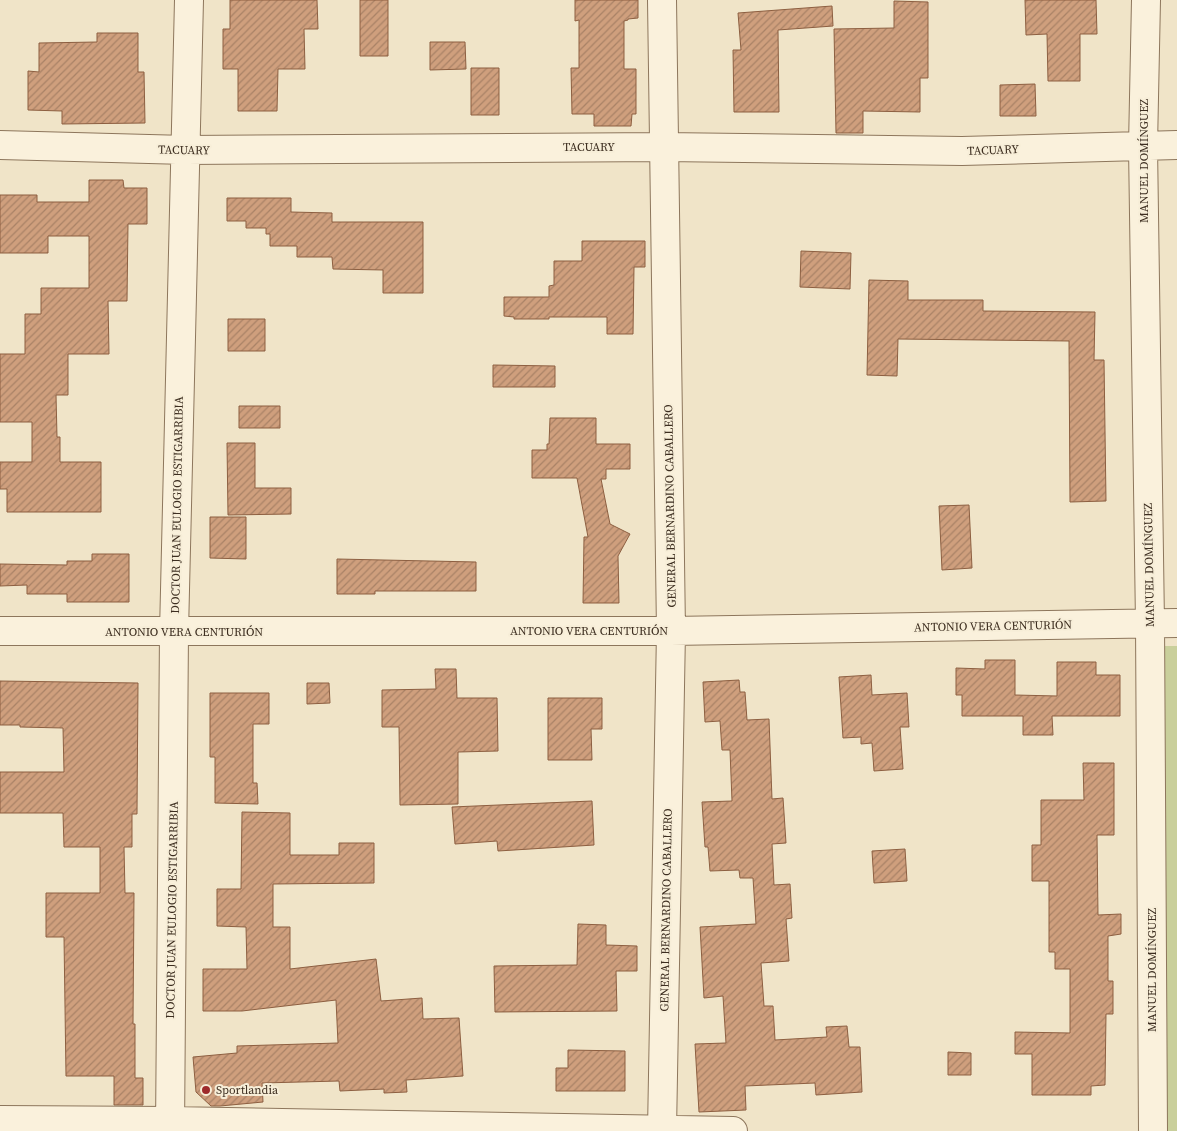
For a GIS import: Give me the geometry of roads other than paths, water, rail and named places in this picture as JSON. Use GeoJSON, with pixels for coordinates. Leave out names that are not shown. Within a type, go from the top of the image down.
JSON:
{"type":"FeatureCollection","features":[{"type":"Feature","properties":{"kind":"street","name":"DOCTOR JUAN EULOGIO ESTIGARRIBIA"},"geometry":{"type":"LineString","coordinates":[[170,1126],[174,632],[189,0]]}},
{"type":"Feature","properties":{"kind":"street","name":"GENERAL BERNARDINO CABALLERO"},"geometry":{"type":"LineString","coordinates":[[662,0],[671,631],[662,1130]]}},
{"type":"Feature","properties":{"kind":"street","name":"MANUEL DOMÍNGUEZ"},"geometry":{"type":"LineString","coordinates":[[1146,0],[1143,146],[1150,623],[1153,1131]]}},
{"type":"Feature","properties":{"kind":"street","name":"TACUARY"},"geometry":{"type":"LineString","coordinates":[[0,145],[186,150],[664,147],[962,151],[1177,145]]}},
{"type":"Feature","properties":{"kind":"street","name":"ANTONIO VERA CENTURIÓN"},"geometry":{"type":"LineString","coordinates":[[0,632],[671,631],[1177,623]]}},
{"type":"Feature","properties":{"kind":"street"},"geometry":{"type":"LineString","coordinates":[[0,1120],[170,1126],[733,1131]]}},
{"type":"Feature","properties":{"kind":"place","name":"Sportlandia"},"geometry":{"type":"Point","coordinates":[206,1090]}}]}
